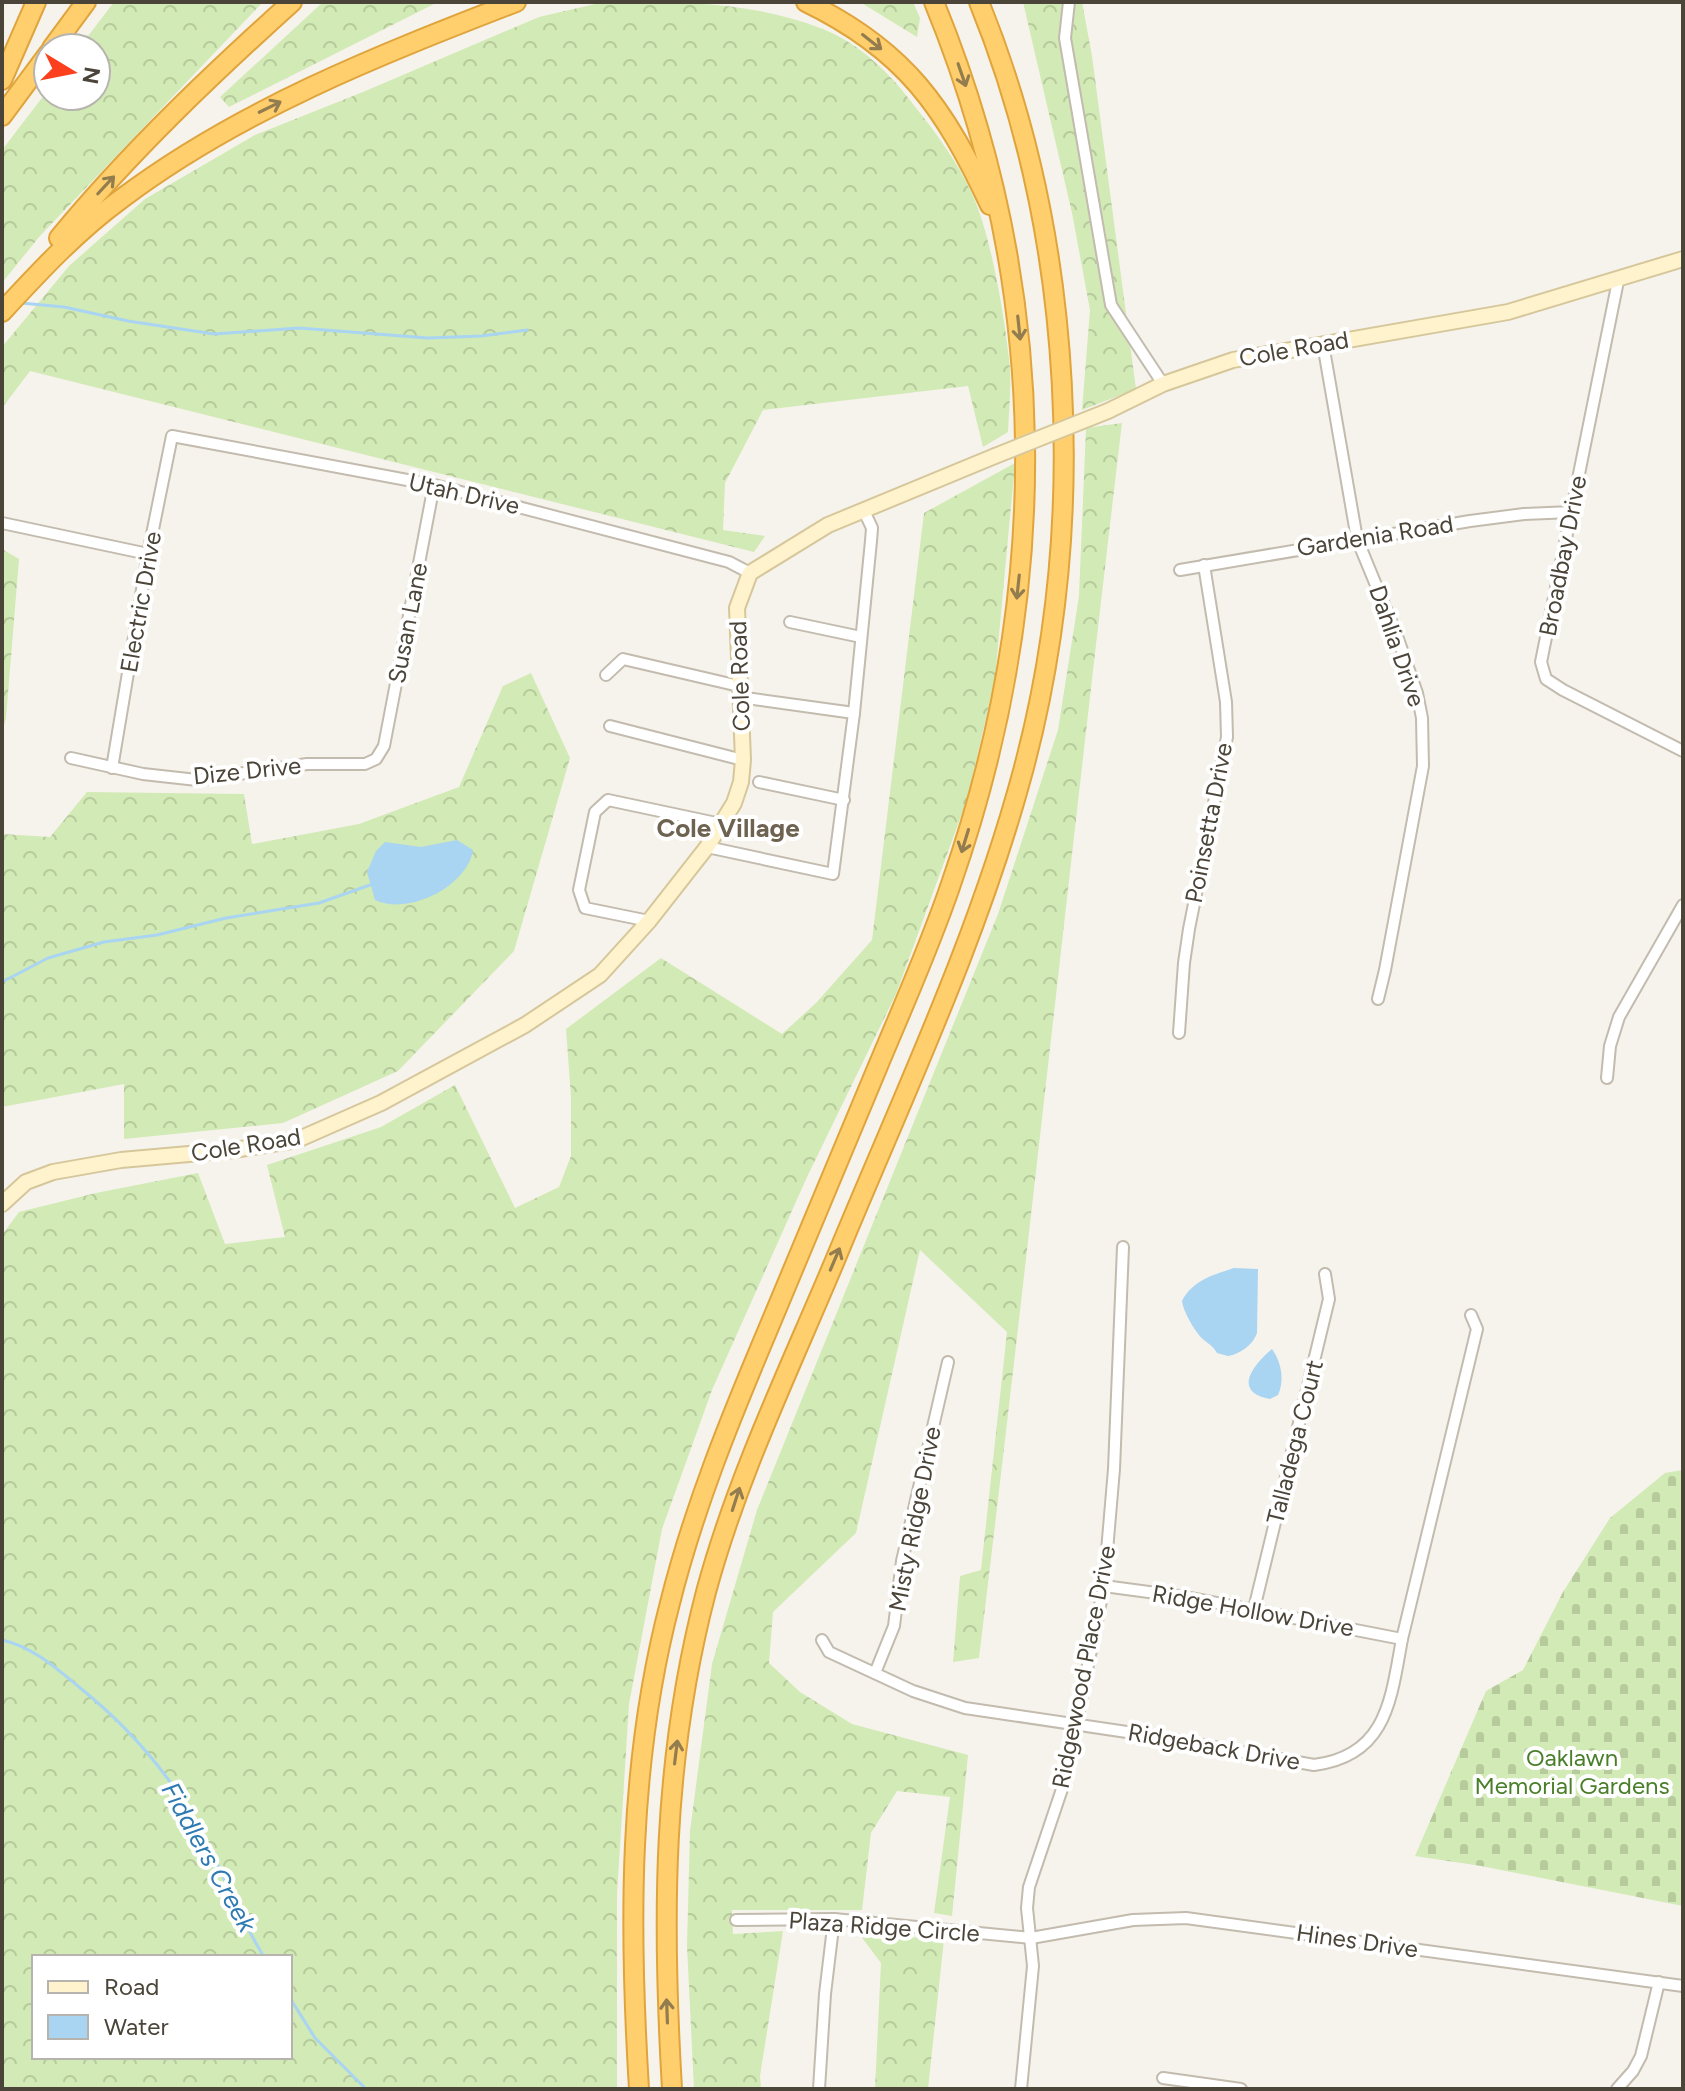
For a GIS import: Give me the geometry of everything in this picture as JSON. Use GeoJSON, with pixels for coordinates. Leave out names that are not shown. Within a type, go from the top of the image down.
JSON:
{"type":"FeatureCollection","features":[{"type":"Feature","properties":{"kind":"highway"},"geometry":{"type":"LineString","coordinates":[[2,80],[36,2]]}},
{"type":"Feature","properties":{"kind":"highway"},"geometry":{"type":"LineString","coordinates":[[64,32],[86,2]]}},
{"type":"Feature","properties":{"kind":"highway"},"geometry":{"type":"LineString","coordinates":[[2,310],[83,209],[152,135],[292,2]]}},
{"type":"Feature","properties":{"kind":"highway"},"geometry":{"type":"LineString","coordinates":[[2,310],[85,227],[201,144],[277,103],[516,2]]}},
{"type":"Feature","properties":{"kind":"highway"},"geometry":{"type":"LineString","coordinates":[[806,2],[873,41],[917,83],[953,131],[1006,239]]}},
{"type":"Feature","properties":{"kind":"highway"},"geometry":{"type":"LineString","coordinates":[[639,2089],[632,1984],[637,1791],[649,1698],[669,1606],[694,1517],[725,1430],[914,981],[951,885],[982,786],[1005,686],[1026,490],[1026,402],[1022,356],[1006,239],[976,118],[934,2]]}},
{"type":"Feature","properties":{"kind":"highway"},"geometry":{"type":"LineString","coordinates":[[672,2089],[664,1918],[668,1810],[683,1699],[706,1592],[740,1489],[993,871],[1024,769],[1046,664],[1060,559],[1064,449],[1059,341],[1049,260],[1018,117],[979,2]]}},
{"type":"Feature","properties":{"kind":"highway"},"geometry":{"type":"LineString","coordinates":[[2,116],[32,76]]}},
{"type":"Feature","properties":{"kind":"street"},"geometry":{"type":"LineString","coordinates":[[1069,2],[1065,38],[1111,305],[1163,384]]}},
{"type":"Feature","properties":{"kind":"street","name":"Cole Road"},"geometry":{"type":"LineString","coordinates":[[2,1204],[26,1182],[53,1172],[121,1160],[276,1144],[322,1131],[442,1072],[583,989],[616,960],[644,920],[707,847],[738,792],[743,760],[737,608],[750,573],[828,525],[1108,411],[1163,384],[1233,360],[1508,312],[1683,259]]}},
{"type":"Feature","properties":{"kind":"street","name":"Broadbay Drive"},"geometry":{"type":"LineString","coordinates":[[1618,281],[1541,662],[1546,679],[1683,751]]}},
{"type":"Feature","properties":{"kind":"street","name":"Dahlia Drive"},"geometry":{"type":"LineString","coordinates":[[1323,344],[1357,539],[1397,636],[1417,693],[1422,718],[1423,766],[1378,999]]}},
{"type":"Feature","properties":{"kind":"street","name":"Utah Drive"},"geometry":{"type":"LineString","coordinates":[[172,436],[434,485],[729,562],[750,573]]}},
{"type":"Feature","properties":{"kind":"street","name":"Electric Drive"},"geometry":{"type":"LineString","coordinates":[[112,768],[148,554],[172,436]]}},
{"type":"Feature","properties":{"kind":"street","name":"Susan Lane"},"geometry":{"type":"LineString","coordinates":[[376,759],[384,746],[434,485]]}},
{"type":"Feature","properties":{"kind":"street"},"geometry":{"type":"LineString","coordinates":[[707,847],[833,874],[854,713],[871,541],[872,528],[864,511]]}},
{"type":"Feature","properties":{"kind":"street","name":"Gardenia Road"},"geometry":{"type":"LineString","coordinates":[[1180,570],[1524,514],[1572,512]]}},
{"type":"Feature","properties":{"kind":"street"},"geometry":{"type":"LineString","coordinates":[[2,523],[148,554]]}},
{"type":"Feature","properties":{"kind":"street","name":"Poinsetta Drive"},"geometry":{"type":"LineString","coordinates":[[1179,1033],[1189,929],[1227,737],[1226,702],[1204,565]]}},
{"type":"Feature","properties":{"kind":"street"},"geometry":{"type":"LineString","coordinates":[[790,622],[861,637]]}},
{"type":"Feature","properties":{"kind":"street"},"geometry":{"type":"LineString","coordinates":[[606,675],[623,659],[741,693],[854,713]]}},
{"type":"Feature","properties":{"kind":"street"},"geometry":{"type":"LineString","coordinates":[[610,726],[743,760]]}},
{"type":"Feature","properties":{"kind":"street","name":"Dize Drive"},"geometry":{"type":"LineString","coordinates":[[71,758],[112,768],[197,780],[307,764],[365,764],[376,759]]}},
{"type":"Feature","properties":{"kind":"street"},"geometry":{"type":"LineString","coordinates":[[759,782],[844,800]]}},
{"type":"Feature","properties":{"kind":"street"},"geometry":{"type":"LineString","coordinates":[[644,920],[585,908],[579,890],[595,812],[608,800],[721,824]]}},
{"type":"Feature","properties":{"kind":"street"},"geometry":{"type":"LineString","coordinates":[[1607,1078],[1610,1046],[1622,1009],[1683,905]]}},
{"type":"Feature","properties":{"kind":"street","name":"Ridgewood Place Drive"},"geometry":{"type":"LineString","coordinates":[[1021,2089],[1033,1966],[1027,1908],[1029,1887],[1060,1796],[1104,1586],[1114,1469],[1123,1247]]}},
{"type":"Feature","properties":{"kind":"street","name":"Talladega Court"},"geometry":{"type":"LineString","coordinates":[[1254,1609],[1329,1299],[1325,1274]]}},
{"type":"Feature","properties":{"kind":"street","name":"Ridgeback Drive"},"geometry":{"type":"LineString","coordinates":[[822,1640],[829,1652],[913,1691],[965,1708],[1314,1765],[1336,1762],[1357,1751],[1372,1738],[1384,1717],[1477,1329],[1471,1315]]}},
{"type":"Feature","properties":{"kind":"street","name":"Misty Ridge Drive"},"geometry":{"type":"LineString","coordinates":[[875,1673],[894,1626],[902,1561],[948,1362]]}},
{"type":"Feature","properties":{"kind":"street","name":"Ridge Hollow Drive"},"geometry":{"type":"LineString","coordinates":[[1104,1586],[1254,1609],[1402,1639]]}},
{"type":"Feature","properties":{"kind":"street","name":"Hines Drive"},"geometry":{"type":"LineString","coordinates":[[1031,1938],[1133,1920],[1186,1918],[1683,1986]]}},
{"type":"Feature","properties":{"kind":"street"},"geometry":{"type":"LineString","coordinates":[[819,2089],[834,1919]]}},
{"type":"Feature","properties":{"kind":"street","name":"Plaza Ridge Circle"},"geometry":{"type":"LineString","coordinates":[[736,1920],[834,1919],[1031,1938]]}},
{"type":"Feature","properties":{"kind":"street"},"geometry":{"type":"LineString","coordinates":[[1617,2089],[1641,2056],[1659,1982]]}},
{"type":"Feature","properties":{"kind":"street"},"geometry":{"type":"LineString","coordinates":[[1163,2078],[1241,2089]]}},
{"type":"Feature","properties":{"kind":"green space"},"geometry":{"type":"Polygon","coordinates":[[[114,2],[263,2],[39,237],[2,283],[2,150],[32,111],[112,112],[112,32],[91,32],[114,2]]]}},
{"type":"Feature","properties":{"kind":"green space"},"geometry":{"type":"Polygon","coordinates":[[[323,2],[438,2],[229,107],[220,97],[323,2]]]}},
{"type":"Feature","properties":{"kind":"green space"},"geometry":{"type":"Polygon","coordinates":[[[604,2],[714,5],[794,19],[848,42],[874,61],[896,83],[947,149],[979,211],[996,275],[1007,341],[1010,377],[1008,432],[983,447],[968,386],[763,410],[725,483],[723,530],[765,536],[754,552],[30,371],[2,408],[2,347],[69,266],[145,199],[255,135],[539,17],[604,2]]]}},
{"type":"Feature","properties":{"kind":"green space"},"geometry":{"type":"Polygon","coordinates":[[[860,2],[913,2],[920,18],[917,37],[860,2]]]}},
{"type":"Feature","properties":{"kind":"green space"},"geometry":{"type":"Polygon","coordinates":[[[1023,2],[1082,2],[1092,56],[1136,389],[1082,410],[1090,310],[1072,213],[1023,2]]]}},
{"type":"Feature","properties":{"kind":"green space"},"geometry":{"type":"Polygon","coordinates":[[[1122,423],[979,1658],[953,1662],[960,1576],[981,1570],[1007,1332],[920,1250],[856,1533],[773,1612],[769,1663],[800,1692],[852,1724],[968,1755],[952,1916],[934,1913],[950,1797],[897,1791],[871,1833],[862,1910],[732,1910],[733,1934],[783,1931],[760,2076],[761,2089],[694,2089],[687,1946],[690,1831],[712,1664],[757,1510],[998,914],[1058,730],[1079,596],[1086,428],[1122,423]]]}},
{"type":"Feature","properties":{"kind":"green space"},"geometry":{"type":"Polygon","coordinates":[[[1015,463],[995,678],[968,797],[896,994],[807,1177],[712,1390],[662,1529],[629,1704],[617,1894],[617,2089],[2,2089],[2,1235],[19,1212],[198,1173],[225,1244],[285,1237],[267,1165],[381,1127],[455,1085],[515,1208],[559,1187],[571,1156],[566,1029],[661,958],[782,1034],[816,1003],[872,940],[924,513],[1015,463]]]}},
{"type":"Feature","properties":{"kind":"green space"},"geometry":{"type":"Polygon","coordinates":[[[2,549],[19,559],[6,718],[2,733],[2,549]]]}},
{"type":"Feature","properties":{"kind":"green space"},"geometry":{"type":"Polygon","coordinates":[[[531,673],[570,758],[514,951],[398,1071],[283,1123],[124,1139],[124,1084],[2,1107],[2,834],[50,837],[87,792],[244,794],[252,844],[359,824],[459,787],[503,686],[531,673]]]}},
{"type":"Feature","properties":{"kind":"green space","name":"Oaklawn Memorial Gardens"},"geometry":{"type":"Polygon","coordinates":[[[1683,1470],[1683,1906],[1415,1856],[1486,1691],[1523,1670],[1563,1592],[1610,1518],[1665,1473],[1683,1470]]]}},
{"type":"Feature","properties":{"kind":"green space"},"geometry":{"type":"Polygon","coordinates":[[[860,1935],[944,1939],[928,2089],[875,2089],[881,1963],[860,1935]]]}},
{"type":"Feature","properties":{"kind":"water"},"geometry":{"type":"Polygon","coordinates":[[[457,840],[473,850],[469,863],[448,886],[419,901],[404,904],[375,900],[367,872],[376,851],[385,842],[421,847],[457,840]]]}},
{"type":"Feature","properties":{"kind":"water"},"geometry":{"type":"Polygon","coordinates":[[[1234,1268],[1258,1269],[1257,1333],[1246,1348],[1228,1356],[1217,1353],[1201,1337],[1187,1316],[1182,1301],[1198,1283],[1234,1268]]]}},
{"type":"Feature","properties":{"kind":"water"},"geometry":{"type":"Polygon","coordinates":[[[1272,1349],[1282,1377],[1278,1395],[1270,1399],[1251,1390],[1249,1384],[1253,1370],[1272,1349]]]}},
{"type":"Feature","properties":{"kind":"waterway"},"geometry":{"type":"LineString","coordinates":[[21,303],[64,307],[128,321],[214,334],[299,328],[428,338],[527,330]]}},
{"type":"Feature","properties":{"kind":"waterway"},"geometry":{"type":"LineString","coordinates":[[2,982],[48,958],[104,942],[157,935],[226,918],[319,903],[370,885]]}},
{"type":"Feature","properties":{"kind":"waterway","name":"Fiddlers Creek"},"geometry":{"type":"LineString","coordinates":[[2,1640],[34,1653],[97,1702],[162,1771],[201,1831],[263,1955]]}},
{"type":"Feature","properties":{"kind":"waterway","name":"Fiddlers Creek"},"geometry":{"type":"LineString","coordinates":[[292,2001],[315,2038],[366,2089]]}},
{"type":"Feature","properties":{"kind":"district","name":"Cole Village"},"geometry":{"type":"Point","coordinates":[728,828]}}]}
